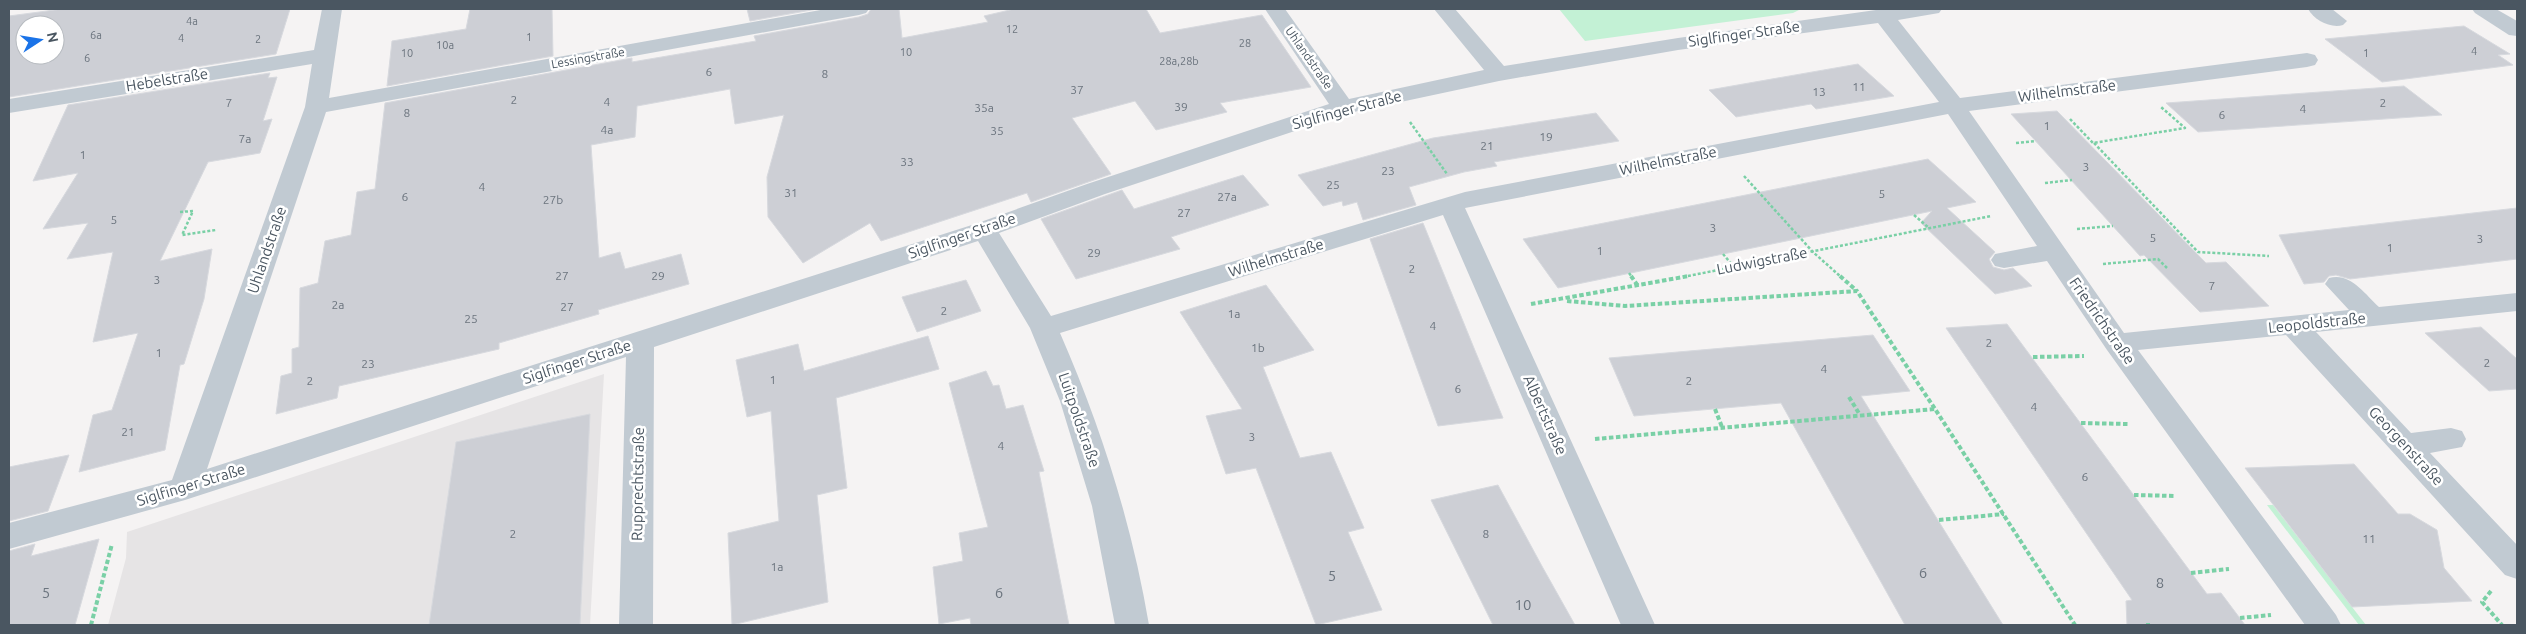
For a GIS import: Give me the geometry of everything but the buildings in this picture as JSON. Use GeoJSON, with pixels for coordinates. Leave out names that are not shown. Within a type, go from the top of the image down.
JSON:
{"type":"FeatureCollection","features":[{"type":"Feature","properties":{"kind":"street","name":"Uhlandstraße"},"geometry":{"type":"LineString","coordinates":[[184,488],[316,107],[332,9]]}},
{"type":"Feature","properties":{"kind":"street","name":"Lessingstraße"},"geometry":{"type":"LineString","coordinates":[[316,107],[859,9]]}},
{"type":"Feature","properties":{"kind":"street","name":"Uhlandstraße"},"geometry":{"type":"LineString","coordinates":[[1275,9],[1343,108]]}},
{"type":"Feature","properties":{"kind":"street"},"geometry":{"type":"LineString","coordinates":[[1444,9],[1499,74]]}},
{"type":"Feature","properties":{"kind":"street","name":"Siglfinger Straße"},"geometry":{"type":"LineString","coordinates":[[9,536],[184,488],[640,342],[984,230],[1113,183],[1343,108],[1499,74],[1678,44],[1932,9]]}},
{"type":"Feature","properties":{"kind":"street"},"geometry":{"type":"LineString","coordinates":[[2318,9],[2336,21]]}},
{"type":"Feature","properties":{"kind":"street"},"geometry":{"type":"LineString","coordinates":[[2482,9],[2517,30]]}},
{"type":"Feature","properties":{"kind":"street","name":"Friedrichstraße"},"geometry":{"type":"LineString","coordinates":[[1883,15],[1954,106],[2025,210],[2043,252],[2117,343],[2324,625]]}},
{"type":"Feature","properties":{"kind":"street","name":"Hebelstraße"},"geometry":{"type":"LineString","coordinates":[[9,106],[325,55]]}},
{"type":"Feature","properties":{"kind":"street","name":"Wilhelmstraße"},"geometry":{"type":"LineString","coordinates":[[1044,328],[1458,202],[1954,106],[2307,60]]}},
{"type":"Feature","properties":{"kind":"street","name":"Albertstraße"},"geometry":{"type":"LineString","coordinates":[[1458,202],[1499,310],[1638,625]]}},
{"type":"Feature","properties":{"kind":"street","name":"Luitpoldstraße"},"geometry":{"type":"LineString","coordinates":[[984,230],[1044,328],[1075,401],[1108,506],[1132,625]]}},
{"type":"Feature","properties":{"kind":"street"},"geometry":{"type":"LineString","coordinates":[[2004,260],[2043,252]]}},
{"type":"Feature","properties":{"kind":"street"},"geometry":{"type":"LineString","coordinates":[[2338,284],[2374,318]]}},
{"type":"Feature","properties":{"kind":"street","name":"Leopoldstraße"},"geometry":{"type":"LineString","coordinates":[[2117,343],[2517,302]]}},
{"type":"Feature","properties":{"kind":"street","name":"Georgenstraße"},"geometry":{"type":"LineString","coordinates":[[2294,326],[2517,566]]}},
{"type":"Feature","properties":{"kind":"street","name":"Rupprechtstraße"},"geometry":{"type":"LineString","coordinates":[[636,625],[640,342]]}},
{"type":"Feature","properties":{"kind":"street"},"geometry":{"type":"LineString","coordinates":[[2405,445],[2450,439]]}},
{"type":"Feature","properties":{"kind":"path"},"geometry":{"type":"LineString","coordinates":[[2094,143],[2186,128],[2132,83]]}},
{"type":"Feature","properties":{"kind":"path"},"geometry":{"type":"LineString","coordinates":[[2046,94],[2198,252],[2269,256]]}},
{"type":"Feature","properties":{"kind":"path"},"geometry":{"type":"LineString","coordinates":[[1408,120],[1458,202]]}},
{"type":"Feature","properties":{"kind":"path"},"geometry":{"type":"LineString","coordinates":[[1721,150],[1813,252],[1857,291],[2075,625]]}},
{"type":"Feature","properties":{"kind":"path"},"geometry":{"type":"LineString","coordinates":[[2040,184],[2072,180]]}},
{"type":"Feature","properties":{"kind":"path","name":"Ludwigstraße"},"geometry":{"type":"LineString","coordinates":[[1499,310],[1638,286],[2025,210]]}},
{"type":"Feature","properties":{"kind":"path"},"geometry":{"type":"LineString","coordinates":[[180,212],[193,211],[182,235],[216,230]]}},
{"type":"Feature","properties":{"kind":"path"},"geometry":{"type":"LineString","coordinates":[[1914,215],[1929,228]]}},
{"type":"Feature","properties":{"kind":"path"},"geometry":{"type":"LineString","coordinates":[[2074,230],[2114,226]]}},
{"type":"Feature","properties":{"kind":"path"},"geometry":{"type":"LineString","coordinates":[[1723,254],[1734,267]]}},
{"type":"Feature","properties":{"kind":"path"},"geometry":{"type":"LineString","coordinates":[[2096,265],[2158,259],[2167,268]]}},
{"type":"Feature","properties":{"kind":"path"},"geometry":{"type":"LineString","coordinates":[[1629,273],[1638,286]]}},
{"type":"Feature","properties":{"kind":"path"},"geometry":{"type":"LineString","coordinates":[[1561,300],[1625,306],[1857,291]]}},
{"type":"Feature","properties":{"kind":"path"},"geometry":{"type":"LineString","coordinates":[[2033,357],[2084,356]]}},
{"type":"Feature","properties":{"kind":"path"},"geometry":{"type":"LineString","coordinates":[[1849,397],[1860,415]]}},
{"type":"Feature","properties":{"kind":"path"},"geometry":{"type":"LineString","coordinates":[[1715,409],[1722,427]]}},
{"type":"Feature","properties":{"kind":"path"},"geometry":{"type":"LineString","coordinates":[[1558,443],[1935,409]]}},
{"type":"Feature","properties":{"kind":"path"},"geometry":{"type":"LineString","coordinates":[[2081,423],[2128,424]]}},
{"type":"Feature","properties":{"kind":"path"},"geometry":{"type":"LineString","coordinates":[[2134,495],[2175,496]]}},
{"type":"Feature","properties":{"kind":"path"},"geometry":{"type":"LineString","coordinates":[[1939,520],[2004,514]]}},
{"type":"Feature","properties":{"kind":"path"},"geometry":{"type":"LineString","coordinates":[[91,625],[114,539]]}},
{"type":"Feature","properties":{"kind":"path"},"geometry":{"type":"LineString","coordinates":[[2191,573],[2229,570]]}},
{"type":"Feature","properties":{"kind":"path"},"geometry":{"type":"LineString","coordinates":[[2240,618],[2263,616]]}},
{"type":"Feature","properties":{"kind":"shaded area"},"geometry":{"type":"Polygon","coordinates":[[[604,374],[590,625],[108,625],[126,558],[127,532],[604,374]]]}},
{"type":"Feature","properties":{"kind":"green space"},"geometry":{"type":"Polygon","coordinates":[[[1559,9],[1801,9],[1793,13],[1585,41],[1559,9]]]}},
{"type":"Feature","properties":{"kind":"green space"},"geometry":{"type":"Polygon","coordinates":[[[2267,505],[2273,505],[2366,625],[2359,625],[2267,505]]]}}]}
